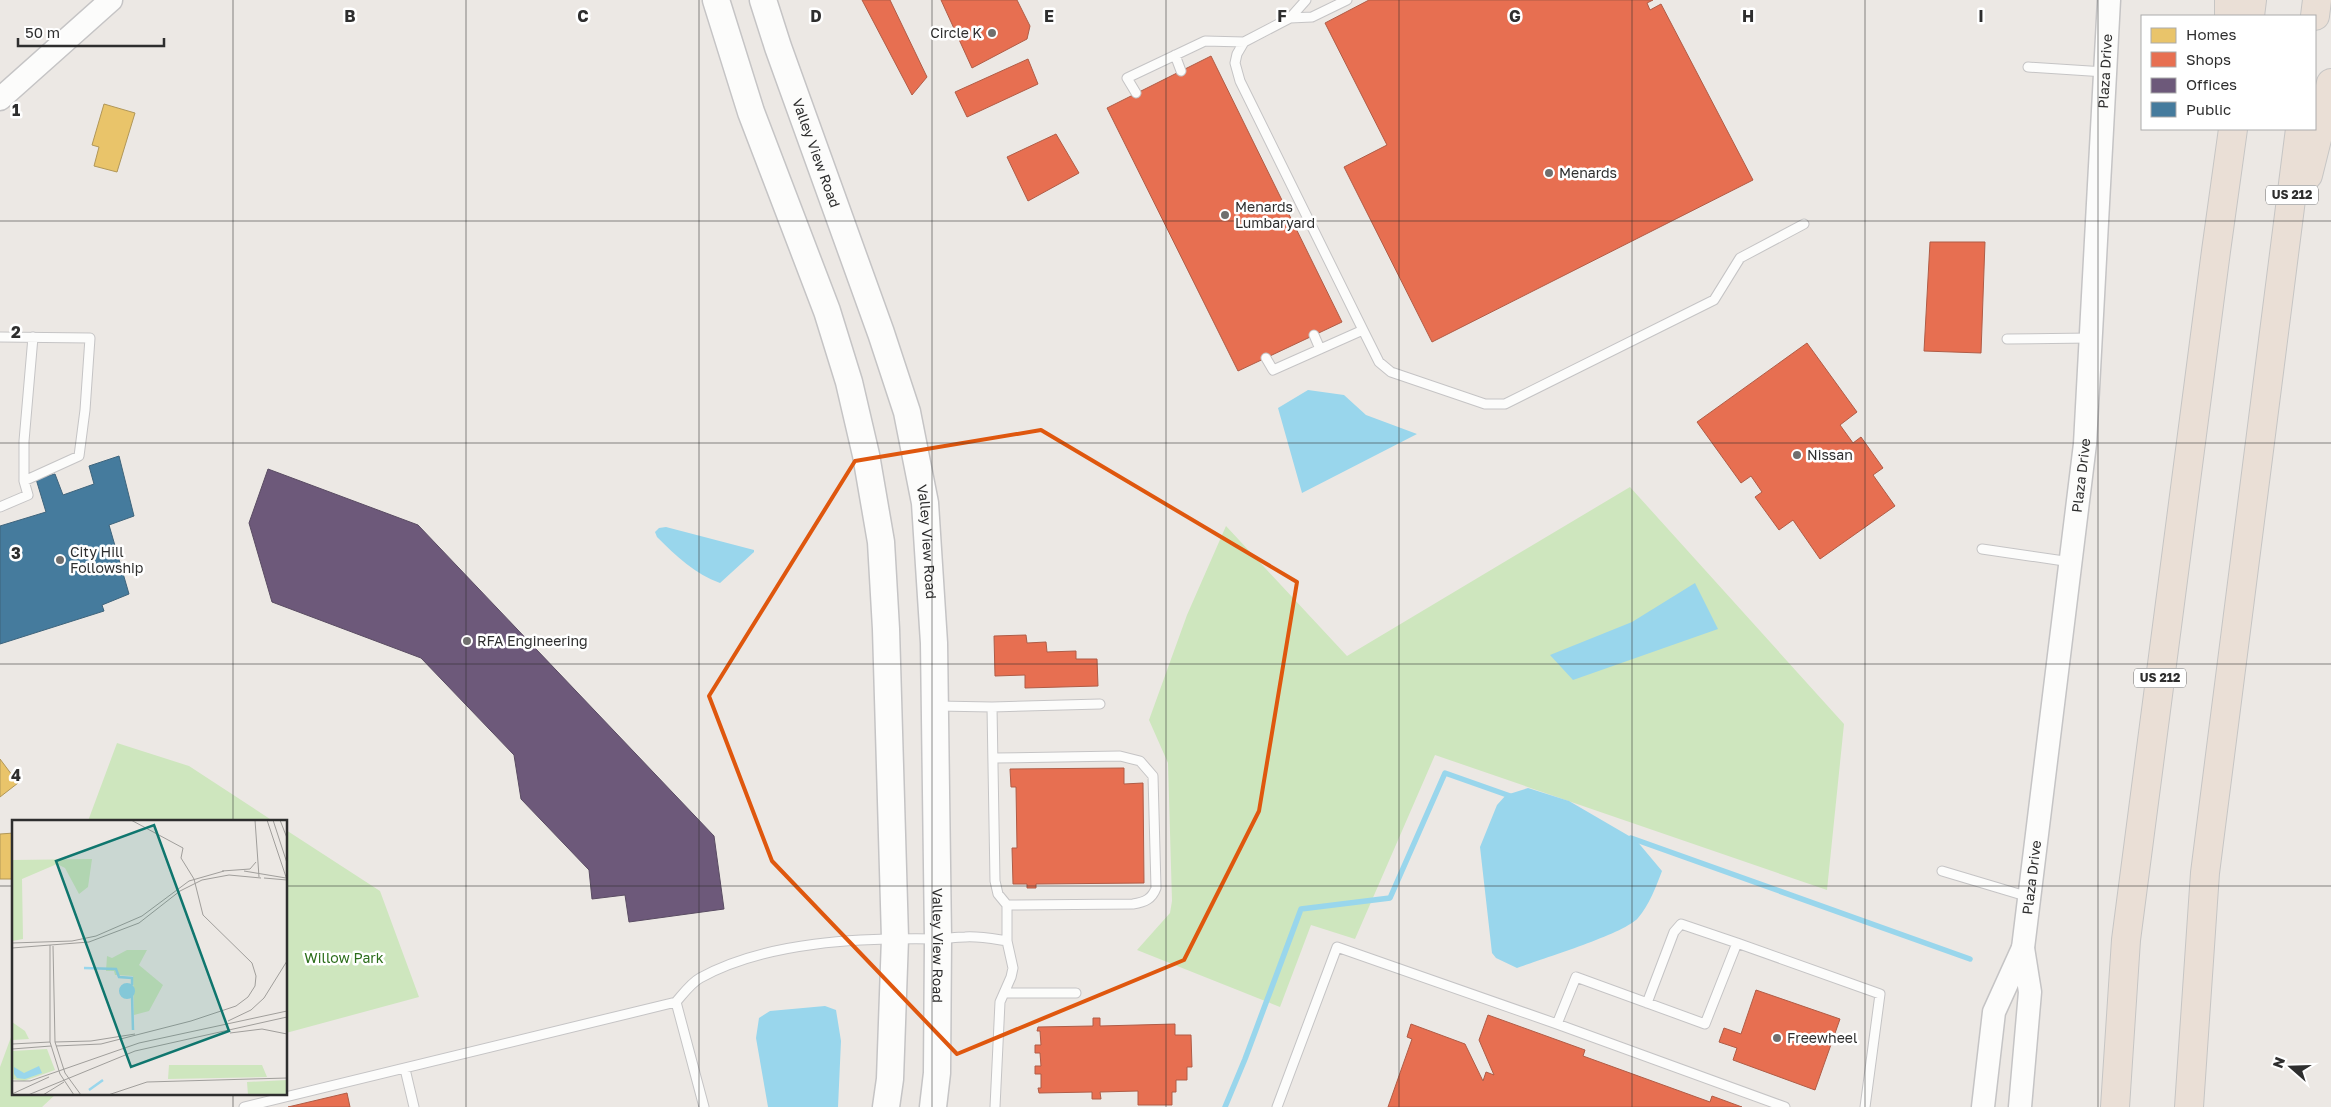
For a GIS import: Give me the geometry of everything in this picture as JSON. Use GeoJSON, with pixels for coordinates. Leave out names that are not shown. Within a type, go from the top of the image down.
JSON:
{"type":"FeatureCollection","features":[{"type":"Feature","properties":{"kind":"highway"},"geometry":{"type":"LineString","coordinates":[[2229,0],[2229,15]]}},
{"type":"Feature","properties":{"kind":"highway"},"geometry":{"type":"LineString","coordinates":[[2250,15],[2252,0]]}},
{"type":"Feature","properties":{"kind":"highway"},"geometry":{"type":"LineString","coordinates":[[2315,15],[2317,0]]}},
{"type":"Feature","properties":{"kind":"highway"},"geometry":{"type":"LineString","coordinates":[[2283,261],[2321,127],[2331,84]]}},
{"type":"Feature","properties":{"kind":"highway"},"geometry":{"type":"LineString","coordinates":[[2216,251],[2225,130]]}},
{"type":"Feature","properties":{"kind":"highway","name":"US 212"},"geometry":{"type":"LineString","coordinates":[[2116,1107],[2126,940],[2216,251],[2234,130]]}},
{"type":"Feature","properties":{"kind":"highway","name":"US 212"},"geometry":{"type":"LineString","coordinates":[[2189,1107],[2205,873],[2300,130]]}},
{"type":"Feature","properties":{"kind":"main road"},"geometry":{"type":"LineString","coordinates":[[716,0],[751,112],[827,311],[849,382],[866,456],[881,542],[886,629],[895,938],[891,1069],[886,1107]]}},
{"type":"Feature","properties":{"kind":"main road","name":"Valley View Road"},"geometry":{"type":"LineString","coordinates":[[763,0],[778,47],[872,304],[907,412],[925,503],[931,584],[935,706],[938,939],[937,1054],[933,1107]]}},
{"type":"Feature","properties":{"kind":"street"},"geometry":{"type":"LineString","coordinates":[[0,99],[111,0]]}},
{"type":"Feature","properties":{"kind":"street","name":"Plaza Drive"},"geometry":{"type":"LineString","coordinates":[[2020,1107],[2030,992],[2023,948],[2072,562],[2085,444],[2109,0]]}},
{"type":"Feature","properties":{"kind":"street","name":"Plaza Drive"},"geometry":{"type":"LineString","coordinates":[[1983,1107],[1994,1012],[2023,948]]}},
{"type":"Feature","properties":{"kind":"lane"},"geometry":{"type":"LineString","coordinates":[[1136,93],[1128,78],[1205,41],[1244,42],[1290,18],[1306,0]]}},
{"type":"Feature","properties":{"kind":"lane"},"geometry":{"type":"LineString","coordinates":[[1290,18],[1312,17],[1347,0]]}},
{"type":"Feature","properties":{"kind":"lane"},"geometry":{"type":"LineString","coordinates":[[1244,42],[1237,54],[1235,63],[1240,82],[1379,362],[1391,372],[1485,404],[1505,404],[1714,300],[1740,258],[1804,224]]}},
{"type":"Feature","properties":{"kind":"lane"},"geometry":{"type":"LineString","coordinates":[[1175,55],[1181,71]]}},
{"type":"Feature","properties":{"kind":"lane"},"geometry":{"type":"LineString","coordinates":[[2028,67],[2105,72]]}},
{"type":"Feature","properties":{"kind":"lane"},"geometry":{"type":"LineString","coordinates":[[1266,358],[1273,370],[1363,330]]}},
{"type":"Feature","properties":{"kind":"lane"},"geometry":{"type":"LineString","coordinates":[[1314,335],[1320,349]]}},
{"type":"Feature","properties":{"kind":"lane"},"geometry":{"type":"LineString","coordinates":[[0,337],[90,338],[85,410],[79,456],[24,481]]}},
{"type":"Feature","properties":{"kind":"lane"},"geometry":{"type":"LineString","coordinates":[[0,507],[28,495],[24,481],[24,442],[33,337]]}},
{"type":"Feature","properties":{"kind":"lane"},"geometry":{"type":"LineString","coordinates":[[2006,339],[2092,338]]}},
{"type":"Feature","properties":{"kind":"lane"},"geometry":{"type":"LineString","coordinates":[[1982,549],[2072,562]]}},
{"type":"Feature","properties":{"kind":"lane"},"geometry":{"type":"LineString","coordinates":[[935,706],[992,707],[1100,704]]}},
{"type":"Feature","properties":{"kind":"lane"},"geometry":{"type":"LineString","coordinates":[[992,707],[995,758],[995,880],[998,894],[1007,905],[1007,940],[1013,968],[1000,1002],[995,1107]]}},
{"type":"Feature","properties":{"kind":"lane"},"geometry":{"type":"LineString","coordinates":[[995,758],[1120,756],[1140,761],[1153,776],[1156,888],[1154,895],[1148,900],[1134,904],[1007,905]]}},
{"type":"Feature","properties":{"kind":"lane"},"geometry":{"type":"LineString","coordinates":[[1942,871],[2029,897]]}},
{"type":"Feature","properties":{"kind":"lane"},"geometry":{"type":"LineString","coordinates":[[1647,1003],[1674,932],[1681,924],[1880,994],[1865,1107]]}},
{"type":"Feature","properties":{"kind":"lane"},"geometry":{"type":"LineString","coordinates":[[244,1107],[676,1002],[698,979],[727,966],[760,955],[815,945],[895,938],[938,939],[966,936],[1007,940]]}},
{"type":"Feature","properties":{"kind":"lane"},"geometry":{"type":"LineString","coordinates":[[1558,1024],[1576,977],[1705,1024],[1737,943]]}},
{"type":"Feature","properties":{"kind":"lane"},"geometry":{"type":"LineString","coordinates":[[1277,1107],[1337,947],[1558,1024],[1785,1107]]}},
{"type":"Feature","properties":{"kind":"lane"},"geometry":{"type":"LineString","coordinates":[[1004,993],[1076,993]]}},
{"type":"Feature","properties":{"kind":"lane"},"geometry":{"type":"LineString","coordinates":[[676,1002],[704,1107]]}},
{"type":"Feature","properties":{"kind":"lane"},"geometry":{"type":"LineString","coordinates":[[405,1069],[414,1107]]}},
{"type":"Feature","properties":{"kind":"highlighted area"},"geometry":{"type":"Polygon","coordinates":[[[1041,430],[1297,582],[1259,811],[1184,960],[957,1054],[772,861],[709,696],[855,461],[1041,430]]]}},
{"type":"Feature","properties":{"kind":"green space"},"geometry":{"type":"Polygon","coordinates":[[[1630,487],[1844,724],[1827,890],[1435,755],[1355,939],[1311,925],[1280,1007],[1137,950],[1170,913],[1172,901],[1168,763],[1149,720],[1187,615],[1226,526],[1347,656],[1630,487]]]}},
{"type":"Feature","properties":{"kind":"green space"},"geometry":{"type":"Polygon","coordinates":[[[117,743],[189,766],[271,820],[88,820],[117,743]]]}},
{"type":"Feature","properties":{"kind":"green space","name":"Willow Park"},"geometry":{"type":"Polygon","coordinates":[[[288,831],[380,891],[419,997],[288,1032],[288,831]]]}},
{"type":"Feature","properties":{"kind":"green space"},"geometry":{"type":"Polygon","coordinates":[[[12,1034],[12,1094],[56,1094],[42,1107],[0,1107],[0,1067],[12,1034]]]}},
{"type":"Feature","properties":{"kind":"water"},"geometry":{"type":"Polygon","coordinates":[[[1308,390],[1344,395],[1366,415],[1417,434],[1302,493],[1278,408],[1308,390]]]}},
{"type":"Feature","properties":{"kind":"water"},"geometry":{"type":"Polygon","coordinates":[[[666,527],[754,550],[754,552],[720,583],[694,570],[657,537],[655,532],[659,528],[666,527]]]}},
{"type":"Feature","properties":{"kind":"water"},"geometry":{"type":"Polygon","coordinates":[[[1695,583],[1718,629],[1573,680],[1550,655],[1632,622],[1695,583]]]}},
{"type":"Feature","properties":{"kind":"water"},"geometry":{"type":"Polygon","coordinates":[[[1528,788],[1569,801],[1636,840],[1662,871],[1646,907],[1638,918],[1630,924],[1600,938],[1517,968],[1496,958],[1492,953],[1480,847],[1497,805],[1506,795],[1528,788]]]}},
{"type":"Feature","properties":{"kind":"water"},"geometry":{"type":"Polygon","coordinates":[[[825,1006],[836,1010],[841,1041],[838,1107],[768,1107],[756,1038],[759,1018],[770,1011],[825,1006]]]}},
{"type":"Feature","properties":{"kind":"building: Homes"},"geometry":{"type":"Polygon","coordinates":[[[104,104],[135,113],[117,172],[94,166],[99,147],[92,145],[104,104]]]}},
{"type":"Feature","properties":{"kind":"building: Homes"},"geometry":{"type":"Polygon","coordinates":[[[0,759],[18,783],[0,797],[0,759]]]}},
{"type":"Feature","properties":{"kind":"building: Homes"},"geometry":{"type":"Polygon","coordinates":[[[12,833],[12,879],[0,879],[0,834],[12,833]]]}},
{"type":"Feature","properties":{"kind":"building: Shops","name":"Circle K"},"geometry":{"type":"Polygon","coordinates":[[[862,0],[890,0],[927,77],[912,95],[862,0]]]}},
{"type":"Feature","properties":{"kind":"building: Shops","name":"Circle K"},"geometry":{"type":"Polygon","coordinates":[[[941,0],[1017,0],[1030,26],[1027,39],[972,68],[941,0]]]}},
{"type":"Feature","properties":{"kind":"building: Shops","name":"Menards"},"geometry":{"type":"Polygon","coordinates":[[[1369,0],[1653,0],[1647,3],[1650,10],[1661,4],[1753,180],[1432,342],[1344,167],[1387,145],[1325,23],[1369,0]]]}},
{"type":"Feature","properties":{"kind":"building: Shops","name":"Menards Lumbaryard"},"geometry":{"type":"Polygon","coordinates":[[[1211,56],[1342,322],[1238,371],[1107,108],[1211,56]]]}},
{"type":"Feature","properties":{"kind":"building: Shops"},"geometry":{"type":"Polygon","coordinates":[[[1028,59],[1038,84],[967,117],[955,92],[1028,59]]]}},
{"type":"Feature","properties":{"kind":"building: Shops"},"geometry":{"type":"Polygon","coordinates":[[[1056,134],[1079,173],[1028,201],[1007,157],[1056,134]]]}},
{"type":"Feature","properties":{"kind":"building: Shops"},"geometry":{"type":"Polygon","coordinates":[[[1930,242],[1985,242],[1981,353],[1924,351],[1930,242]]]}},
{"type":"Feature","properties":{"kind":"building: Shops","name":"Nissan"},"geometry":{"type":"Polygon","coordinates":[[[1807,343],[1857,412],[1840,425],[1853,443],[1861,437],[1883,468],[1873,475],[1895,506],[1820,559],[1793,520],[1779,530],[1755,497],[1762,492],[1751,476],[1741,483],[1697,422],[1807,343]]]}},
{"type":"Feature","properties":{"kind":"building: Shops"},"geometry":{"type":"Polygon","coordinates":[[[1026,635],[1027,643],[1046,642],[1047,652],[1076,651],[1076,659],[1097,659],[1098,686],[1025,688],[1025,675],[995,676],[994,636],[1026,635]]]}},
{"type":"Feature","properties":{"kind":"building: Shops"},"geometry":{"type":"Polygon","coordinates":[[[1124,768],[1124,784],[1143,783],[1144,883],[1036,884],[1036,888],[1027,888],[1027,884],[1013,884],[1012,848],[1017,848],[1016,787],[1011,787],[1010,769],[1124,768]]]}},
{"type":"Feature","properties":{"kind":"building: Shops","name":"Freewheel"},"geometry":{"type":"Polygon","coordinates":[[[1756,990],[1840,1019],[1815,1090],[1733,1060],[1737,1048],[1719,1042],[1724,1028],[1741,1034],[1756,990]]]}},
{"type":"Feature","properties":{"kind":"building: Shops"},"geometry":{"type":"Polygon","coordinates":[[[1488,1015],[1585,1050],[1583,1056],[1710,1102],[1712,1096],[1742,1107],[1388,1107],[1412,1039],[1407,1037],[1411,1024],[1465,1044],[1483,1081],[1486,1072],[1494,1075],[1479,1040],[1488,1015]]]}},
{"type":"Feature","properties":{"kind":"building: Shops"},"geometry":{"type":"Polygon","coordinates":[[[1093,1018],[1100,1018],[1100,1026],[1175,1024],[1175,1035],[1191,1035],[1192,1067],[1187,1067],[1187,1080],[1176,1080],[1176,1092],[1172,1092],[1172,1105],[1138,1105],[1138,1091],[1100,1092],[1101,1099],[1092,1099],[1092,1092],[1039,1093],[1038,1088],[1041,1088],[1041,1074],[1035,1074],[1035,1066],[1041,1066],[1040,1053],[1035,1053],[1035,1045],[1041,1045],[1040,1031],[1037,1031],[1038,1027],[1093,1026],[1093,1018]]]}},
{"type":"Feature","properties":{"kind":"building: Shops"},"geometry":{"type":"Polygon","coordinates":[[[347,1093],[350,1107],[288,1107],[347,1093]]]}},
{"type":"Feature","properties":{"kind":"building: Offices"},"geometry":{"type":"Polygon","coordinates":[[[268,469],[418,525],[714,836],[724,909],[629,922],[625,895],[592,899],[589,870],[521,799],[514,755],[421,658],[272,602],[249,523],[268,469]]]}},
{"type":"Feature","properties":{"kind":"building: Public","name":"City Hill Followship"},"geometry":{"type":"Polygon","coordinates":[[[119,456],[134,516],[109,525],[129,594],[102,605],[104,611],[0,644],[0,526],[46,512],[36,479],[55,474],[63,495],[94,484],[89,466],[119,456]]]}},
{"type":"Feature","properties":{"kind":"waterway"},"geometry":{"type":"LineString","coordinates":[[1225,1107],[1301,909],[1390,898],[1445,773],[1513,797]]}},
{"type":"Feature","properties":{"kind":"waterway"},"geometry":{"type":"LineString","coordinates":[[1631,838],[1970,959]]}},
{"type":"Feature","properties":{"kind":"place","name":"Circle K"},"geometry":{"type":"Point","coordinates":[992,33]}},
{"type":"Feature","properties":{"kind":"place","name":"Menards"},"geometry":{"type":"Point","coordinates":[1549,173]}},
{"type":"Feature","properties":{"kind":"place","name":"Menards Lumbaryard"},"geometry":{"type":"Point","coordinates":[1225,215]}},
{"type":"Feature","properties":{"kind":"place","name":"Nissan"},"geometry":{"type":"Point","coordinates":[1797,455]}},
{"type":"Feature","properties":{"kind":"place","name":"City Hill Followship"},"geometry":{"type":"Point","coordinates":[60,560]}},
{"type":"Feature","properties":{"kind":"place","name":"RFA Engineering"},"geometry":{"type":"Point","coordinates":[467,641]}},
{"type":"Feature","properties":{"kind":"place","name":"Freewheel"},"geometry":{"type":"Point","coordinates":[1777,1038]}}]}
